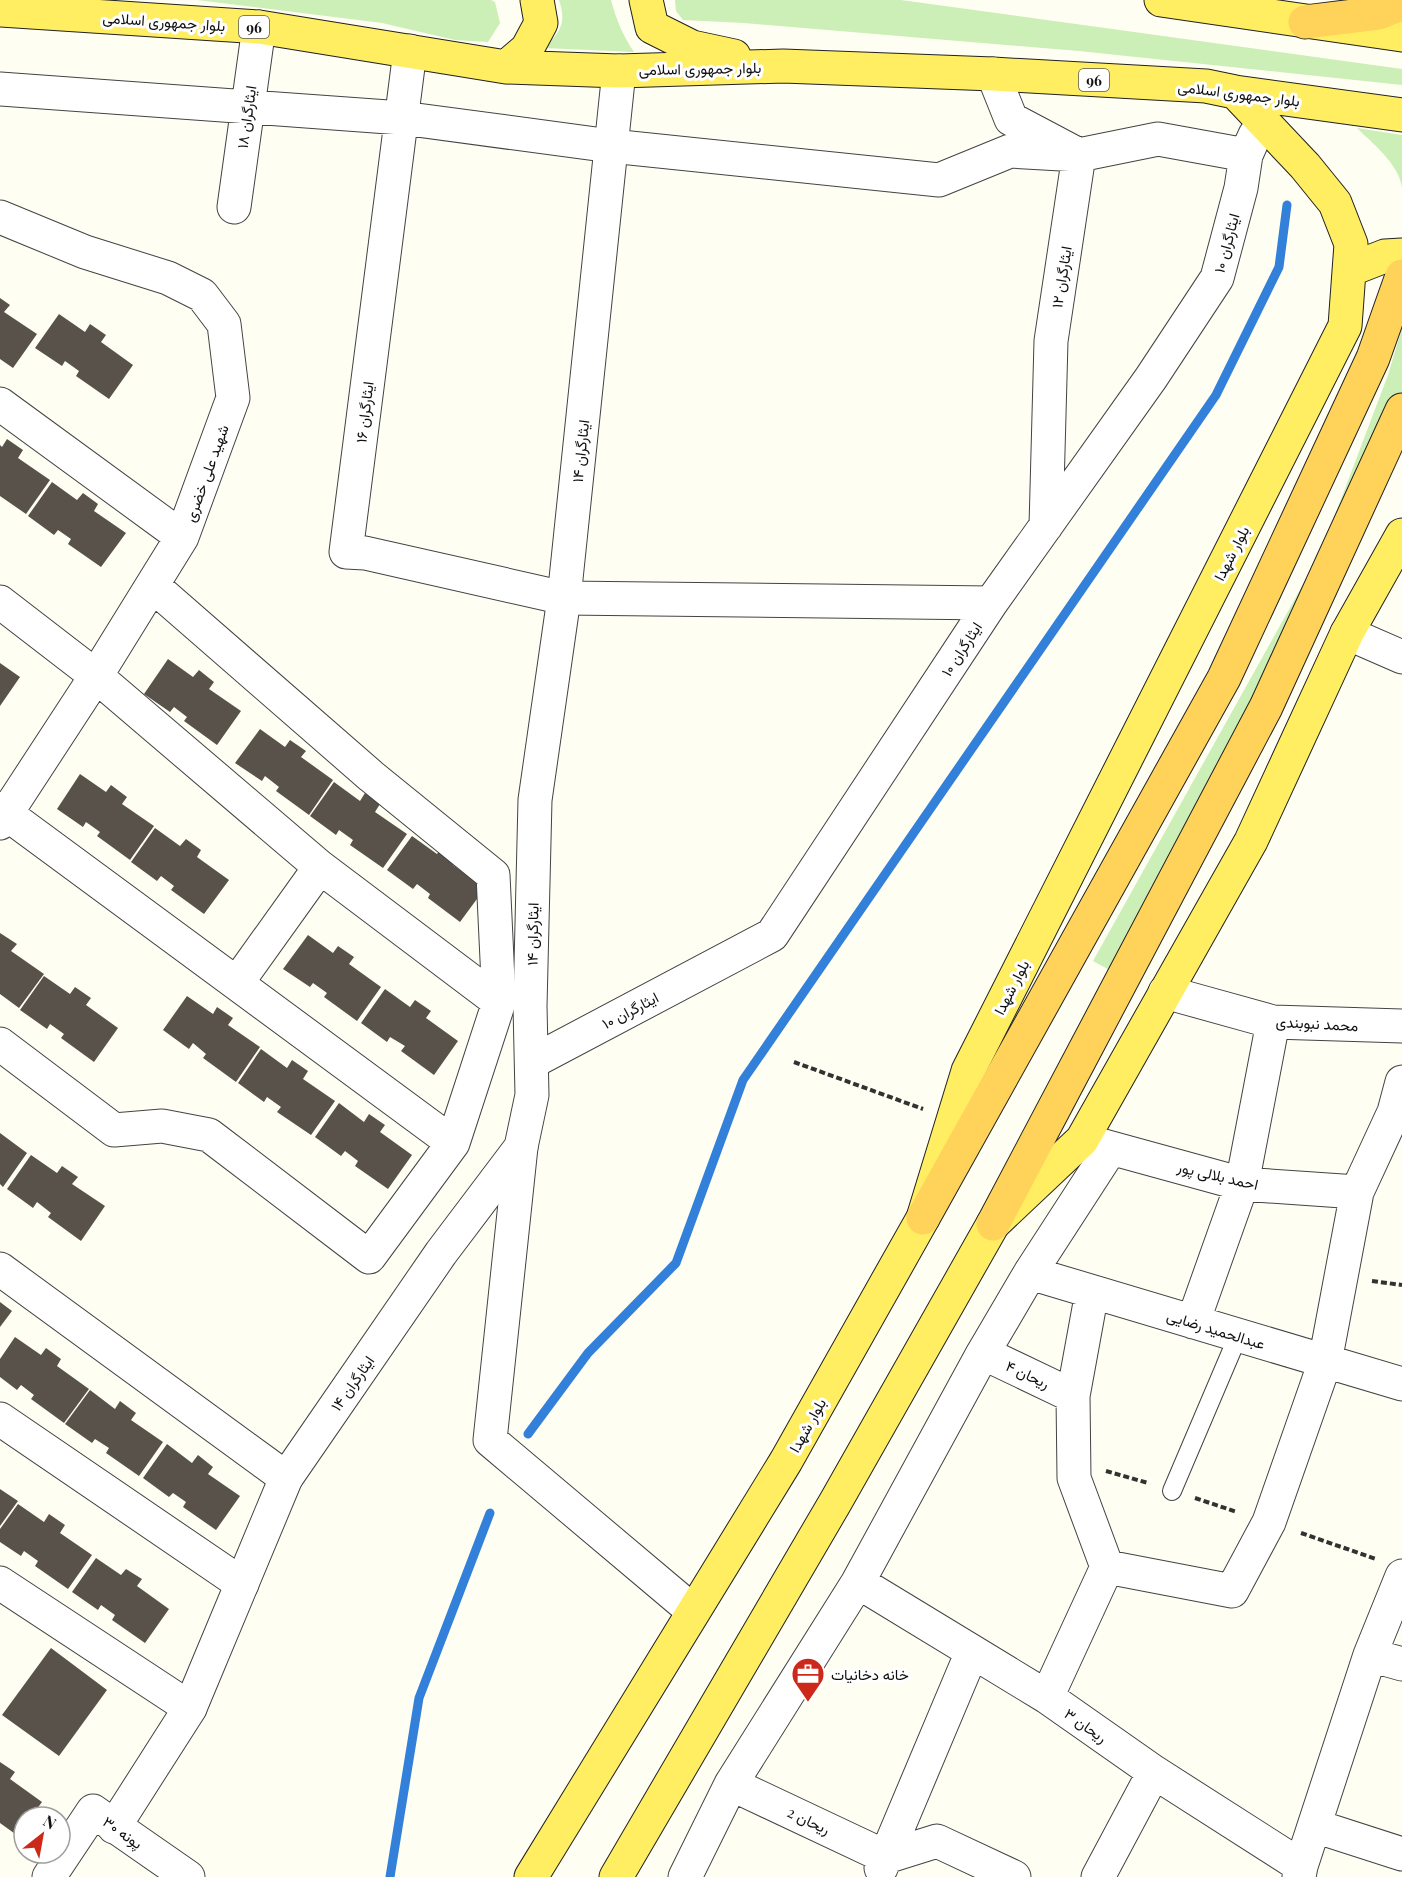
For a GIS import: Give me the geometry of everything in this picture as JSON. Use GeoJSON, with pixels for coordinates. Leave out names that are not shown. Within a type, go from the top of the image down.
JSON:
{"type":"FeatureCollection","features":[{"type":"Feature","properties":{"kind":"highway"},"geometry":{"type":"LineString","coordinates":[[1305,22],[1378,13],[1402,4]]}},
{"type":"Feature","properties":{"kind":"highway"},"geometry":{"type":"LineString","coordinates":[[924,1218],[1224,678],[1373,358],[1402,276]]}},
{"type":"Feature","properties":{"kind":"highway"},"geometry":{"type":"LineString","coordinates":[[993,1224],[1266,707],[1402,410]]}},
{"type":"Feature","properties":{"kind":"main road"},"geometry":{"type":"LineString","coordinates":[[506,67],[527,49],[541,23],[537,0]]}},
{"type":"Feature","properties":{"kind":"main road"},"geometry":{"type":"LineString","coordinates":[[646,0],[652,27],[692,46],[783,66]]}},
{"type":"Feature","properties":{"kind":"main road"},"geometry":{"type":"LineString","coordinates":[[1161,0],[1402,35]]}},
{"type":"Feature","properties":{"kind":"main road","name":"بلوار جمهوری اسلامی"},"geometry":{"type":"LineString","coordinates":[[0,10],[259,27],[506,67],[619,70],[783,66],[993,74],[1206,86],[1402,115]]}},
{"type":"Feature","properties":{"kind":"main road","name":"بلوار شهدا"},"geometry":{"type":"LineString","coordinates":[[531,1877],[786,1461],[924,1218],[968,1071],[1345,326],[1351,244],[1335,203],[1305,166],[1235,92]]}},
{"type":"Feature","properties":{"kind":"main road"},"geometry":{"type":"LineString","coordinates":[[1349,270],[1385,256],[1402,255]]}},
{"type":"Feature","properties":{"kind":"main road"},"geometry":{"type":"LineString","coordinates":[[615,1877],[841,1491],[993,1224],[1096,1144],[1165,992],[1251,841],[1347,633],[1402,535]]}},
{"type":"Feature","properties":{"kind":"street","name":"ایثارگران ۱۸"},"geometry":{"type":"LineString","coordinates":[[234,207],[259,27]]}},
{"type":"Feature","properties":{"kind":"street","name":"ایثارگران ۱۶"},"geometry":{"type":"LineString","coordinates":[[410,51],[346,552],[365,553],[564,598]]}},
{"type":"Feature","properties":{"kind":"street","name":"ایثارگران ۱۴"},"geometry":{"type":"LineString","coordinates":[[114,1827],[190,1708],[286,1478],[441,1253],[521,1147],[532,1095],[531,995],[535,800],[564,598],[619,70]]}},
{"type":"Feature","properties":{"kind":"street"},"geometry":{"type":"LineString","coordinates":[[993,74],[1011,119],[1079,154]]}},
{"type":"Feature","properties":{"kind":"street"},"geometry":{"type":"LineString","coordinates":[[0,89],[402,118],[611,146],[939,180],[1010,151],[1079,154],[1158,139],[1246,155]]}},
{"type":"Feature","properties":{"kind":"street","name":"ایثارگران ۱۰"},"geometry":{"type":"LineString","coordinates":[[532,1062],[772,935],[992,603],[1150,378],[1217,278],[1241,188],[1246,155],[1262,120]]}},
{"type":"Feature","properties":{"kind":"street","name":"ایثارگران ۱۲"},"geometry":{"type":"LineString","coordinates":[[1046,526],[1051,341],[1079,154]]}},
{"type":"Feature","properties":{"kind":"street","name":"شهید علی خضری"},"geometry":{"type":"LineString","coordinates":[[0,217],[85,252],[168,278],[202,295],[224,324],[233,398],[182,537],[96,676],[2,816]]}},
{"type":"Feature","properties":{"kind":"street"},"geometry":{"type":"LineString","coordinates":[[0,404],[182,537]]}},
{"type":"Feature","properties":{"kind":"street"},"geometry":{"type":"LineString","coordinates":[[0,1044],[114,1130],[162,1126],[209,1136],[369,1257],[453,1143],[499,1002],[493,875],[363,768],[153,586]]}},
{"type":"Feature","properties":{"kind":"street"},"geometry":{"type":"LineString","coordinates":[[564,598],[992,603]]}},
{"type":"Feature","properties":{"kind":"street"},"geometry":{"type":"LineString","coordinates":[[0,602],[96,676],[320,867],[499,1002]]}},
{"type":"Feature","properties":{"kind":"street"},"geometry":{"type":"LineString","coordinates":[[1347,633],[1402,657]]}},
{"type":"Feature","properties":{"kind":"street"},"geometry":{"type":"LineString","coordinates":[[2,816],[237,983],[453,1143]]}},
{"type":"Feature","properties":{"kind":"street"},"geometry":{"type":"LineString","coordinates":[[237,983],[320,867]]}},
{"type":"Feature","properties":{"kind":"street","name":"محمد نبوبندی"},"geometry":{"type":"LineString","coordinates":[[1165,992],[1273,1022],[1402,1026]]}},
{"type":"Feature","properties":{"kind":"street"},"geometry":{"type":"LineString","coordinates":[[1193,1322],[1242,1184],[1273,1022]]}},
{"type":"Feature","properties":{"kind":"street"},"geometry":{"type":"LineString","coordinates":[[1107,1567],[1232,1591],[1269,1522],[1325,1362],[1357,1192],[1399,1103]]}},
{"type":"Feature","properties":{"kind":"street"},"geometry":{"type":"LineString","coordinates":[[685,1877],[731,1784],[858,1582],[983,1353],[1030,1273],[1096,1144]]}},
{"type":"Feature","properties":{"kind":"street","name":"احمد بلالی پور"},"geometry":{"type":"LineString","coordinates":[[1096,1144],[1242,1184],[1357,1192]]}},
{"type":"Feature","properties":{"kind":"street"},"geometry":{"type":"LineString","coordinates":[[521,1147],[490,1440],[693,1611]]}},
{"type":"Feature","properties":{"kind":"street"},"geometry":{"type":"LineString","coordinates":[[0,1269],[286,1478]]}},
{"type":"Feature","properties":{"kind":"street","name":"عبدالحمید رضایی"},"geometry":{"type":"LineString","coordinates":[[1030,1273],[1402,1384]]}},
{"type":"Feature","properties":{"kind":"street"},"geometry":{"type":"LineString","coordinates":[[1047,1697],[1107,1567],[1074,1478],[1073,1396],[1092,1292]]}},
{"type":"Feature","properties":{"kind":"street","name":"ریحان ۴"},"geometry":{"type":"LineString","coordinates":[[983,1353],[1073,1396]]}},
{"type":"Feature","properties":{"kind":"street"},"geometry":{"type":"LineString","coordinates":[[0,1419],[242,1584]]}},
{"type":"Feature","properties":{"kind":"street"},"geometry":{"type":"LineString","coordinates":[[1300,1872],[1370,1655],[1402,1576]]}},
{"type":"Feature","properties":{"kind":"street","name":"ریحان ۳"},"geometry":{"type":"LineString","coordinates":[[858,1582],[1047,1697],[1300,1872]]}},
{"type":"Feature","properties":{"kind":"street"},"geometry":{"type":"LineString","coordinates":[[0,1583],[190,1708]]}},
{"type":"Feature","properties":{"kind":"street"},"geometry":{"type":"LineString","coordinates":[[881,1867],[972,1652]]}},
{"type":"Feature","properties":{"kind":"street"},"geometry":{"type":"LineString","coordinates":[[1370,1655],[1402,1664]]}},
{"type":"Feature","properties":{"kind":"street"},"geometry":{"type":"LineString","coordinates":[[1098,1877],[1154,1772]]}},
{"type":"Feature","properties":{"kind":"street","name":"ریحان 2"},"geometry":{"type":"LineString","coordinates":[[731,1784],[881,1867]]}},
{"type":"Feature","properties":{"kind":"street","name":"پونه ۳۰"},"geometry":{"type":"LineString","coordinates":[[49,1877],[93,1811],[188,1877]]}},
{"type":"Feature","properties":{"kind":"street"},"geometry":{"type":"LineString","coordinates":[[1315,1826],[1402,1854]]}},
{"type":"Feature","properties":{"kind":"street"},"geometry":{"type":"LineString","coordinates":[[881,1867],[937,1841],[1014,1877]]}},
{"type":"Feature","properties":{"kind":"lane"},"geometry":{"type":"LineString","coordinates":[[1172,1491],[1238,1335]]}},
{"type":"Feature","properties":{"kind":"path"},"geometry":{"type":"LineString","coordinates":[[794,1062],[953,1120]]}},
{"type":"Feature","properties":{"kind":"green space"},"geometry":{"type":"Polygon","coordinates":[[[197,0],[491,0],[495,2],[500,23],[488,42],[455,40],[382,23],[197,0]]]}},
{"type":"Feature","properties":{"kind":"green space"},"geometry":{"type":"Polygon","coordinates":[[[559,0],[611,0],[620,27],[634,52],[544,48],[558,32],[562,22],[559,0]]]}},
{"type":"Feature","properties":{"kind":"green space"},"geometry":{"type":"Polygon","coordinates":[[[675,0],[901,0],[1402,69],[1402,85],[1079,51],[683,20],[676,11],[675,0]]]}},
{"type":"Feature","properties":{"kind":"green space"},"geometry":{"type":"Polygon","coordinates":[[[1357,128],[1402,135],[1402,187],[1400,178],[1390,162],[1357,128]]]}},
{"type":"Feature","properties":{"kind":"green space"},"geometry":{"type":"Polygon","coordinates":[[[1402,328],[1402,445],[1115,973],[1093,961],[1321,552],[1388,375],[1402,328]]]}},
{"type":"Feature","properties":{"kind":"building"},"geometry":{"type":"Polygon","coordinates":[[[0,298],[10,305],[4,312],[37,334],[13,368],[0,359],[0,298]]]}},
{"type":"Feature","properties":{"kind":"building"},"geometry":{"type":"Polygon","coordinates":[[[59,314],[85,332],[90,324],[106,335],[101,342],[133,365],[109,399],[76,376],[79,371],[65,361],[62,366],[35,348],[59,314]]]}},
{"type":"Feature","properties":{"kind":"building"},"geometry":{"type":"Polygon","coordinates":[[[7,439],[23,450],[18,458],[50,480],[26,514],[0,496],[0,445],[2,447],[7,439]]]}},
{"type":"Feature","properties":{"kind":"building"},"geometry":{"type":"Polygon","coordinates":[[[52,482],[77,500],[83,493],[98,504],[94,511],[126,533],[101,567],[68,544],[71,539],[58,530],[54,535],[28,516],[52,482]]]}},
{"type":"Feature","properties":{"kind":"building"},"geometry":{"type":"Polygon","coordinates":[[[168,659],[193,677],[199,670],[214,682],[209,689],[241,711],[217,745],[184,721],[187,717],[174,707],[170,712],[144,694],[168,659]]]}},
{"type":"Feature","properties":{"kind":"building"},"geometry":{"type":"Polygon","coordinates":[[[0,663],[20,677],[0,706],[0,663]]]}},
{"type":"Feature","properties":{"kind":"building"},"geometry":{"type":"Polygon","coordinates":[[[260,729],[285,747],[290,740],[306,751],[301,757],[333,780],[309,815],[276,791],[279,787],[265,776],[262,781],[235,763],[260,729]]]}},
{"type":"Feature","properties":{"kind":"building"},"geometry":{"type":"Polygon","coordinates":[[[80,774],[106,792],[111,785],[127,797],[122,804],[154,826],[130,860],[97,836],[100,832],[86,822],[83,827],[57,809],[80,774]]]}},
{"type":"Feature","properties":{"kind":"building"},"geometry":{"type":"Polygon","coordinates":[[[334,782],[360,801],[365,793],[380,804],[375,812],[407,834],[383,868],[350,845],[353,840],[339,830],[336,835],[310,816],[334,782]]]}},
{"type":"Feature","properties":{"kind":"building"},"geometry":{"type":"Polygon","coordinates":[[[155,828],[180,846],[186,839],[201,850],[197,857],[229,880],[204,914],[171,890],[174,886],[161,876],[157,881],[131,862],[155,828]]]}},
{"type":"Feature","properties":{"kind":"building"},"geometry":{"type":"Polygon","coordinates":[[[412,836],[437,854],[442,847],[457,858],[453,865],[485,888],[460,922],[428,898],[430,894],[417,884],[413,889],[387,870],[412,836]]]}},
{"type":"Feature","properties":{"kind":"building"},"geometry":{"type":"Polygon","coordinates":[[[0,933],[17,944],[11,951],[44,974],[19,1008],[0,994],[0,933]]]}},
{"type":"Feature","properties":{"kind":"building"},"geometry":{"type":"Polygon","coordinates":[[[308,935],[333,953],[338,946],[354,957],[349,964],[381,987],[357,1021],[324,997],[327,993],[313,983],[310,987],[283,969],[308,935]]]}},
{"type":"Feature","properties":{"kind":"building"},"geometry":{"type":"Polygon","coordinates":[[[44,976],[70,994],[75,987],[91,998],[86,1005],[118,1028],[94,1062],[61,1038],[64,1034],[50,1024],[47,1029],[20,1010],[44,976]]]}},
{"type":"Feature","properties":{"kind":"building"},"geometry":{"type":"Polygon","coordinates":[[[385,989],[410,1007],[415,1000],[431,1011],[426,1018],[458,1041],[434,1075],[401,1051],[405,1046],[390,1037],[387,1042],[361,1023],[385,989]]]}},
{"type":"Feature","properties":{"kind":"building"},"geometry":{"type":"Polygon","coordinates":[[[187,996],[213,1014],[217,1007],[233,1018],[228,1025],[260,1047],[236,1082],[203,1058],[206,1054],[193,1043],[189,1049],[163,1030],[187,996]]]}},
{"type":"Feature","properties":{"kind":"building"},"geometry":{"type":"Polygon","coordinates":[[[261,1049],[287,1068],[292,1060],[308,1071],[303,1079],[335,1101],[311,1135],[277,1112],[281,1107],[267,1097],[264,1102],[238,1083],[261,1049]]]}},
{"type":"Feature","properties":{"kind":"building"},"geometry":{"type":"Polygon","coordinates":[[[339,1103],[364,1122],[369,1114],[385,1125],[380,1132],[412,1155],[388,1189],[355,1166],[358,1161],[345,1151],[341,1156],[315,1137],[339,1103]]]}},
{"type":"Feature","properties":{"kind":"building"},"geometry":{"type":"Polygon","coordinates":[[[0,1133],[27,1153],[3,1187],[0,1184],[0,1133]]]}},
{"type":"Feature","properties":{"kind":"building"},"geometry":{"type":"Polygon","coordinates":[[[31,1155],[57,1173],[62,1166],[78,1177],[72,1184],[105,1206],[81,1241],[48,1217],[51,1213],[37,1202],[33,1208],[7,1189],[31,1155]]]}},
{"type":"Feature","properties":{"kind":"building"},"geometry":{"type":"Polygon","coordinates":[[[0,1302],[12,1311],[0,1327],[0,1302]]]}},
{"type":"Feature","properties":{"kind":"building"},"geometry":{"type":"Polygon","coordinates":[[[15,1337],[41,1355],[46,1348],[61,1359],[57,1366],[89,1389],[64,1423],[31,1399],[34,1395],[21,1385],[17,1390],[0,1377],[0,1359],[15,1337]]]}},
{"type":"Feature","properties":{"kind":"building"},"geometry":{"type":"Polygon","coordinates":[[[90,1390],[115,1409],[120,1401],[136,1413],[131,1420],[163,1442],[139,1476],[106,1453],[109,1448],[95,1439],[92,1443],[65,1424],[90,1390]]]}},
{"type":"Feature","properties":{"kind":"building"},"geometry":{"type":"Polygon","coordinates":[[[167,1444],[192,1463],[198,1455],[213,1467],[208,1474],[240,1496],[216,1530],[183,1507],[186,1502],[173,1493],[169,1497],[143,1478],[167,1444]]]}},
{"type":"Feature","properties":{"kind":"building"},"geometry":{"type":"Polygon","coordinates":[[[0,1489],[18,1501],[0,1526],[0,1489]]]}},
{"type":"Feature","properties":{"kind":"building"},"geometry":{"type":"Polygon","coordinates":[[[18,1504],[44,1522],[49,1514],[65,1525],[60,1533],[92,1555],[68,1589],[35,1566],[38,1561],[24,1551],[21,1556],[0,1542],[0,1529],[18,1504]]]}},
{"type":"Feature","properties":{"kind":"building"},"geometry":{"type":"Polygon","coordinates":[[[96,1558],[121,1575],[126,1569],[142,1579],[137,1586],[169,1609],[145,1643],[112,1620],[115,1615],[101,1605],[98,1610],[72,1592],[96,1558]]]}},
{"type":"Feature","properties":{"kind":"building"},"geometry":{"type":"Polygon","coordinates":[[[51,1648],[107,1690],[59,1756],[2,1715],[51,1648]]]}},
{"type":"Feature","properties":{"kind":"building"},"geometry":{"type":"Polygon","coordinates":[[[0,1762],[15,1772],[10,1779],[42,1802],[40,1805],[12,1805],[12,1832],[0,1823],[0,1762]]]}},
{"type":"Feature","properties":{"kind":"waterway"},"geometry":{"type":"LineString","coordinates":[[528,1434],[588,1353],[676,1263],[743,1080],[1216,395],[1279,267],[1287,205]]}},
{"type":"Feature","properties":{"kind":"waterway"},"geometry":{"type":"LineString","coordinates":[[390,1877],[419,1698],[490,1513]]}},
{"type":"Feature","properties":{"kind":"place","name":"خانه دخانیات"},"geometry":{"type":"Point","coordinates":[808,1703]}}]}
